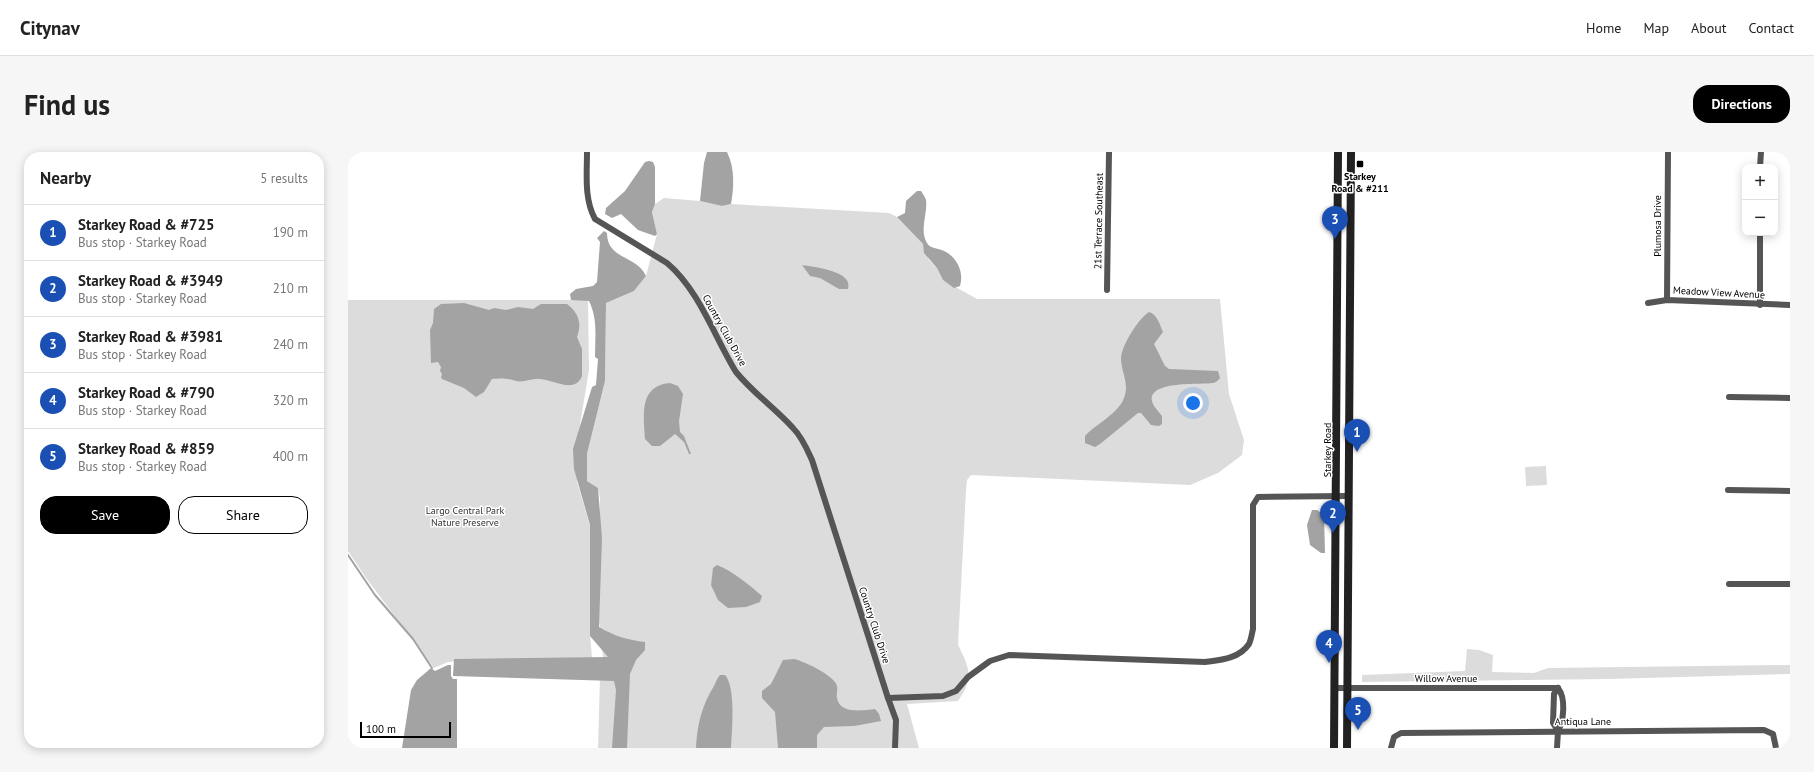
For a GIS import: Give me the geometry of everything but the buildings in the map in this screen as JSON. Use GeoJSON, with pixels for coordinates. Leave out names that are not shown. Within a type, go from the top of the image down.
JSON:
{"type":"FeatureCollection","features":[{"type":"Feature","properties":{"kind":"main road","name":"Starkey Road"},"geometry":{"type":"LineString","coordinates":[[1334,748],[1337,496],[1338,152]]}},
{"type":"Feature","properties":{"kind":"main road"},"geometry":{"type":"LineString","coordinates":[[1347,748],[1351,152]]}},
{"type":"Feature","properties":{"kind":"street","name":"Country Club Drive"},"geometry":{"type":"LineString","coordinates":[[588,152],[588,200],[590,210],[595,219],[667,263],[677,272],[688,285],[736,372],[746,384],[794,428],[804,442],[812,460],[896,720],[895,748]]}},
{"type":"Feature","properties":{"kind":"street","name":"21st Terrace Southeast"},"geometry":{"type":"LineString","coordinates":[[1107,290],[1109,152]]}},
{"type":"Feature","properties":{"kind":"street","name":"Plumosa Drive"},"geometry":{"type":"LineString","coordinates":[[1667,300],[1668,152]]}},
{"type":"Feature","properties":{"kind":"street"},"geometry":{"type":"LineString","coordinates":[[1760,152],[1760,164]]}},
{"type":"Feature","properties":{"kind":"street"},"geometry":{"type":"LineString","coordinates":[[1760,236],[1760,304]]}},
{"type":"Feature","properties":{"kind":"street","name":"Meadow View Avenue"},"geometry":{"type":"LineString","coordinates":[[1648,303],[1667,300],[1790,305]]}},
{"type":"Feature","properties":{"kind":"street"},"geometry":{"type":"LineString","coordinates":[[1728,397],[1790,398]]}},
{"type":"Feature","properties":{"kind":"street"},"geometry":{"type":"LineString","coordinates":[[1728,490],[1790,491]]}},
{"type":"Feature","properties":{"kind":"street"},"geometry":{"type":"LineString","coordinates":[[888,698],[943,696],[956,691],[968,677],[990,661],[1009,655],[1205,662],[1222,660],[1237,655],[1249,644],[1253,629],[1253,505],[1258,497],[1348,496]]}},
{"type":"Feature","properties":{"kind":"street"},"geometry":{"type":"LineString","coordinates":[[1729,584],[1790,584]]}},
{"type":"Feature","properties":{"kind":"street","name":"Willow Avenue"},"geometry":{"type":"LineString","coordinates":[[1334,688],[1558,688],[1554,694],[1553,723],[1558,731]]}},
{"type":"Feature","properties":{"kind":"street","name":"Antiqua Lane"},"geometry":{"type":"LineString","coordinates":[[1391,748],[1394,737],[1401,733],[1764,730],[1773,734],[1776,748]]}},
{"type":"Feature","properties":{"kind":"street"},"geometry":{"type":"LineString","coordinates":[[1557,748],[1558,731]]}},
{"type":"Feature","properties":{"kind":"green space"},"geometry":{"type":"Polygon","coordinates":[[[664,198],[700,201],[722,206],[731,204],[889,213],[897,217],[923,244],[929,260],[937,268],[943,280],[977,299],[1220,299],[1229,394],[1244,440],[1242,455],[1218,473],[1190,485],[971,475],[967,480],[966,490],[958,645],[967,667],[968,680],[958,701],[907,704],[919,748],[598,748],[600,677],[603,657],[599,621],[600,498],[598,488],[587,481],[587,454],[605,381],[606,303],[634,291],[646,276],[657,234],[652,212],[655,204],[664,198]]]}},
{"type":"Feature","properties":{"kind":"green space","name":"Largo Central Park Nature Preserve"},"geometry":{"type":"Polygon","coordinates":[[[348,300],[588,300],[589,370],[580,425],[577,482],[590,526],[590,633],[592,659],[461,661],[448,662],[434,668],[366,578],[348,551],[348,300]]]}},
{"type":"Feature","properties":{"kind":"green space"},"geometry":{"type":"Polygon","coordinates":[[[1546,466],[1547,485],[1526,486],[1525,467],[1546,466]]]}},
{"type":"Feature","properties":{"kind":"green space"},"geometry":{"type":"Polygon","coordinates":[[[1467,649],[1479,650],[1493,655],[1492,672],[1534,673],[1548,668],[1790,665],[1790,674],[1608,679],[1362,682],[1362,675],[1465,671],[1467,649]]]}},
{"type":"Feature","properties":{"kind":"shaded area"},"geometry":{"type":"Polygon","coordinates":[[[707,152],[727,152],[730,158],[733,171],[733,191],[731,204],[722,206],[700,201],[704,163],[707,152]]]}},
{"type":"Feature","properties":{"kind":"shaded area"},"geometry":{"type":"Polygon","coordinates":[[[645,162],[653,162],[655,167],[655,204],[652,212],[657,234],[655,236],[638,230],[621,214],[612,218],[605,214],[606,208],[625,191],[645,162]]]}},
{"type":"Feature","properties":{"kind":"shaded area"},"geometry":{"type":"Polygon","coordinates":[[[917,191],[921,191],[926,200],[924,233],[927,243],[930,246],[946,252],[954,258],[960,271],[960,286],[954,288],[943,280],[937,268],[924,253],[923,244],[897,217],[905,213],[906,201],[917,191]]]}},
{"type":"Feature","properties":{"kind":"shaded area"},"geometry":{"type":"Polygon","coordinates":[[[604,231],[607,233],[608,242],[612,248],[617,253],[636,264],[642,269],[646,276],[634,291],[606,303],[605,381],[587,454],[587,481],[598,488],[602,538],[599,627],[621,637],[645,642],[645,650],[636,660],[630,674],[627,748],[612,748],[616,690],[614,681],[453,676],[454,659],[608,657],[590,636],[590,525],[574,469],[573,449],[592,387],[596,385],[598,359],[595,357],[595,322],[589,301],[571,300],[570,294],[576,289],[593,286],[597,282],[600,242],[597,238],[604,231]]]}},
{"type":"Feature","properties":{"kind":"shaded area"},"geometry":{"type":"Polygon","coordinates":[[[802,265],[832,271],[839,274],[845,278],[848,283],[848,289],[839,289],[820,278],[810,276],[802,265]]]}},
{"type":"Feature","properties":{"kind":"shaded area"},"geometry":{"type":"Polygon","coordinates":[[[464,303],[489,310],[494,308],[506,310],[518,307],[533,309],[541,304],[567,304],[577,315],[579,323],[577,337],[582,349],[582,376],[579,381],[574,384],[564,385],[540,379],[519,381],[504,378],[492,379],[484,392],[476,397],[464,388],[442,379],[442,374],[440,371],[441,367],[438,362],[431,363],[430,330],[433,323],[434,309],[441,304],[464,303]]]}},
{"type":"Feature","properties":{"kind":"shaded area"},"geometry":{"type":"Polygon","coordinates":[[[1149,312],[1156,317],[1163,332],[1154,344],[1165,366],[1169,369],[1218,371],[1220,378],[1213,383],[1177,385],[1158,390],[1153,394],[1152,401],[1162,416],[1162,424],[1159,426],[1151,425],[1141,413],[1138,413],[1095,447],[1085,443],[1085,436],[1117,409],[1124,398],[1126,393],[1126,383],[1121,358],[1124,346],[1140,320],[1149,312]]]}},
{"type":"Feature","properties":{"kind":"shaded area"},"geometry":{"type":"Polygon","coordinates":[[[670,383],[678,386],[683,394],[679,421],[680,432],[684,436],[691,454],[689,454],[684,442],[675,434],[660,446],[652,446],[645,439],[644,412],[648,396],[652,390],[660,385],[670,383]]]}},
{"type":"Feature","properties":{"kind":"shaded area"},"geometry":{"type":"Polygon","coordinates":[[[1312,510],[1317,510],[1324,515],[1325,553],[1321,553],[1310,545],[1307,525],[1312,510]]]}},
{"type":"Feature","properties":{"kind":"shaded area"},"geometry":{"type":"Polygon","coordinates":[[[717,565],[735,575],[762,596],[760,602],[746,607],[728,608],[718,600],[711,585],[713,568],[717,565]]]}},
{"type":"Feature","properties":{"kind":"shaded area"},"geometry":{"type":"Polygon","coordinates":[[[794,659],[811,666],[831,678],[837,686],[837,698],[843,707],[853,710],[875,709],[879,714],[881,721],[854,726],[824,727],[817,735],[817,748],[778,748],[775,712],[762,698],[762,691],[771,684],[783,660],[794,659]]]}},
{"type":"Feature","properties":{"kind":"shaded area"},"geometry":{"type":"Polygon","coordinates":[[[451,665],[451,676],[453,679],[457,679],[457,748],[402,748],[411,690],[417,680],[431,668],[435,671],[451,665]]]}},
{"type":"Feature","properties":{"kind":"shaded area"},"geometry":{"type":"Polygon","coordinates":[[[720,675],[725,675],[731,689],[731,748],[696,748],[699,723],[703,708],[720,675]]]}},
{"type":"Feature","properties":{"kind":"waterway"},"geometry":{"type":"LineString","coordinates":[[348,555],[375,595],[413,639],[432,668]]}},
{"type":"Feature","properties":{"kind":"place","name":"Starkey Road & #211"},"geometry":{"type":"Point","coordinates":[1360,164]}},
{"type":"Feature","properties":{"kind":"place","name":"Starkey Road & #3981"},"geometry":{"type":"Point","coordinates":[1335,239]}},
{"type":"Feature","properties":{"kind":"place","name":"Starkey Road & #725"},"geometry":{"type":"Point","coordinates":[1357,452]}},
{"type":"Feature","properties":{"kind":"place","name":"Starkey Road & #3949"},"geometry":{"type":"Point","coordinates":[1333,533]}},
{"type":"Feature","properties":{"kind":"place","name":"Starkey Road & #790"},"geometry":{"type":"Point","coordinates":[1329,663]}},
{"type":"Feature","properties":{"kind":"place","name":"Starkey Road & #859"},"geometry":{"type":"Point","coordinates":[1358,730]}}]}
